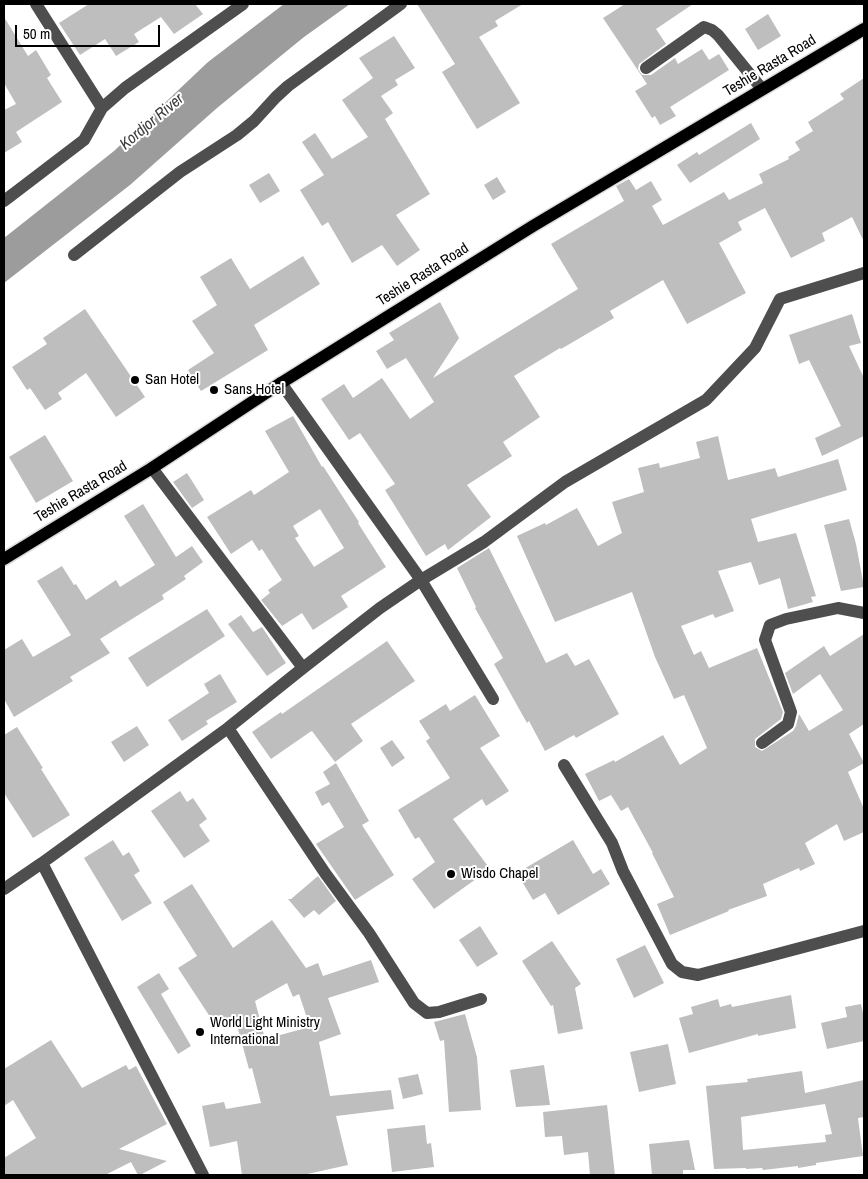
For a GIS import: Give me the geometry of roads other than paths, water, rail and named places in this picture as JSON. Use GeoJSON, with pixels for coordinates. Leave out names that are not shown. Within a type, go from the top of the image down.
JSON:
{"type":"FeatureCollection","features":[{"type":"Feature","properties":{"kind":"main road","name":"Teshie Rasta Road"},"geometry":{"type":"LineString","coordinates":[[4,559],[152,468],[281,382],[533,226],[864,29]]}},
{"type":"Feature","properties":{"kind":"street"},"geometry":{"type":"LineString","coordinates":[[36,4],[102,108]]}},
{"type":"Feature","properties":{"kind":"street"},"geometry":{"type":"LineString","coordinates":[[4,201],[84,140],[102,108],[125,88],[243,4]]}},
{"type":"Feature","properties":{"kind":"street"},"geometry":{"type":"LineString","coordinates":[[74,255],[180,172],[237,135],[254,121],[288,86],[401,4]]}},
{"type":"Feature","properties":{"kind":"street"},"geometry":{"type":"LineString","coordinates":[[646,68],[704,27],[718,35],[762,90]]}},
{"type":"Feature","properties":{"kind":"street"},"geometry":{"type":"LineString","coordinates":[[4,889],[228,728],[380,608],[421,580],[484,542],[564,482],[706,400],[756,348],[780,299],[864,273]]}},
{"type":"Feature","properties":{"kind":"street"},"geometry":{"type":"LineString","coordinates":[[281,382],[421,580],[493,699]]}},
{"type":"Feature","properties":{"kind":"street"},"geometry":{"type":"LineString","coordinates":[[152,468],[303,668]]}},
{"type":"Feature","properties":{"kind":"street"},"geometry":{"type":"LineString","coordinates":[[762,743],[788,724],[791,712],[765,640],[770,625],[786,619],[838,608],[864,613]]}},
{"type":"Feature","properties":{"kind":"street"},"geometry":{"type":"LineString","coordinates":[[228,728],[325,873],[370,933],[414,1003],[427,1013],[439,1012],[481,999]]}},
{"type":"Feature","properties":{"kind":"street"},"geometry":{"type":"LineString","coordinates":[[564,765],[612,843],[627,879],[672,964],[682,972],[698,975],[864,931]]}},
{"type":"Feature","properties":{"kind":"street"},"geometry":{"type":"LineString","coordinates":[[42,863],[203,1175]]}},
{"type":"Feature","properties":{"kind":"water","name":"Kordjor River"},"geometry":{"type":"Polygon","coordinates":[[[284,4],[350,4],[304,37],[217,108],[130,185],[4,283],[4,238],[114,151],[208,62],[284,4]]]}},
{"type":"Feature","properties":{"kind":"place","name":"San Hotel"},"geometry":{"type":"Point","coordinates":[135,380]}},
{"type":"Feature","properties":{"kind":"place","name":"Sans Hotel"},"geometry":{"type":"Point","coordinates":[214,390]}},
{"type":"Feature","properties":{"kind":"place","name":"Wisdo Chapel"},"geometry":{"type":"Point","coordinates":[451,874]}},
{"type":"Feature","properties":{"kind":"place","name":"World Light Ministry International"},"geometry":{"type":"Point","coordinates":[200,1032]}}]}
